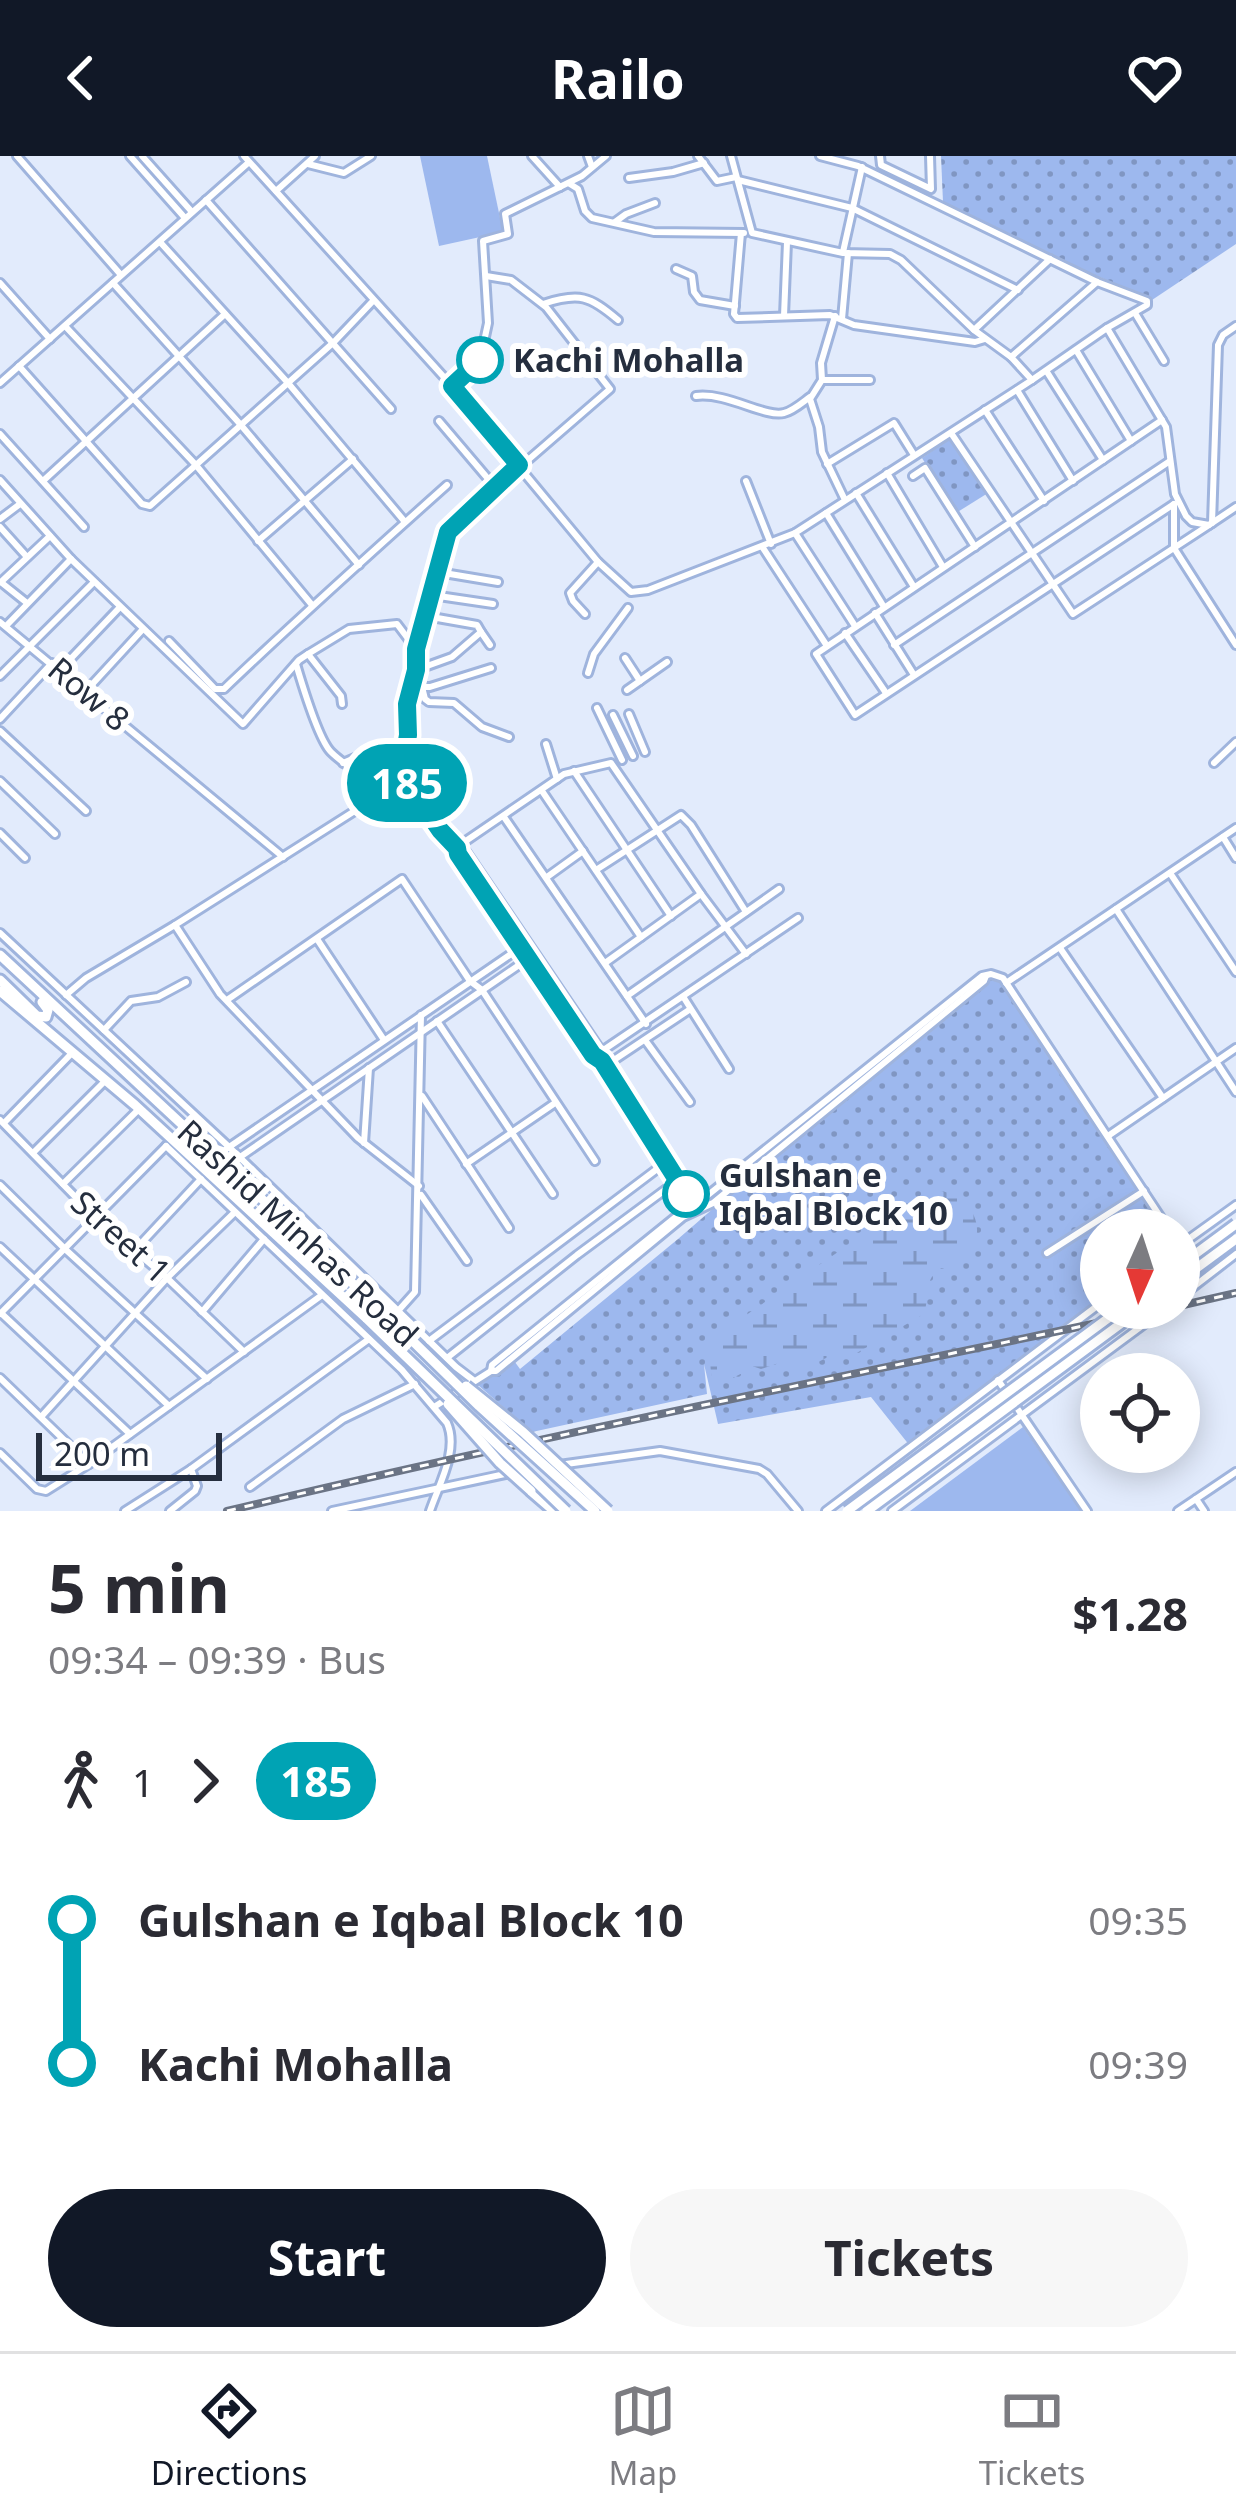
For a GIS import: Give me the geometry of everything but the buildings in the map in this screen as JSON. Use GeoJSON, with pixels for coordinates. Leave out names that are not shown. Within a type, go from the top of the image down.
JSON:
{"type":"FeatureCollection","features":[{"type":"Feature","properties":{"kind":"main road"},"geometry":{"type":"LineString","coordinates":[[0,958],[46,1006],[46,1017],[37,1016],[0,980]]}},
{"type":"Feature","properties":{"kind":"main road","name":"Rashid Minhas Road"},"geometry":{"type":"LineString","coordinates":[[0,958],[595,1511]]}},
{"type":"Feature","properties":{"kind":"main road","name":"Rashid Minhas Road"},"geometry":{"type":"LineString","coordinates":[[0,991],[139,1109],[169,1143],[367,1319],[566,1511]]}},
{"type":"Feature","properties":{"kind":"main road"},"geometry":{"type":"LineString","coordinates":[[1200,1251],[1236,1224]]}},
{"type":"Feature","properties":{"kind":"main road"},"geometry":{"type":"LineString","coordinates":[[1200,1266],[1236,1239]]}},
{"type":"Feature","properties":{"kind":"main road"},"geometry":{"type":"LineString","coordinates":[[847,1511],[1094,1329]]}},
{"type":"Feature","properties":{"kind":"main road"},"geometry":{"type":"LineString","coordinates":[[867,1511],[1114,1329]]}},
{"type":"Feature","properties":{"kind":"main road"},"geometry":{"type":"LineString","coordinates":[[451,1377],[524,1432],[608,1511]]}},
{"type":"Feature","properties":{"kind":"main road"},"geometry":{"type":"LineString","coordinates":[[429,1379],[487,1448],[554,1511]]}},
{"type":"Feature","properties":{"kind":"street"},"geometry":{"type":"LineString","coordinates":[[17,156],[122,275]]}},
{"type":"Feature","properties":{"kind":"street"},"geometry":{"type":"LineString","coordinates":[[130,156],[167,190]]}},
{"type":"Feature","properties":{"kind":"street"},"geometry":{"type":"LineString","coordinates":[[142,156],[189,215]]}},
{"type":"Feature","properties":{"kind":"street"},"geometry":{"type":"LineString","coordinates":[[276,190],[315,156]]}},
{"type":"Feature","properties":{"kind":"street"},"geometry":{"type":"LineString","coordinates":[[308,164],[344,173],[370,156]]}},
{"type":"Feature","properties":{"kind":"street"},"geometry":{"type":"LineString","coordinates":[[532,156],[563,185],[578,189],[590,215],[654,232],[752,233],[845,253],[890,254],[1032,380]]}},
{"type":"Feature","properties":{"kind":"street"},"geometry":{"type":"LineString","coordinates":[[588,156],[592,167]]}},
{"type":"Feature","properties":{"kind":"street"},"geometry":{"type":"LineString","coordinates":[[452,386],[480,360],[488,323],[483,241],[508,234],[505,214],[563,185],[606,156]]}},
{"type":"Feature","properties":{"kind":"street"},"geometry":{"type":"LineString","coordinates":[[731,156],[752,233]]}},
{"type":"Feature","properties":{"kind":"street"},"geometry":{"type":"LineString","coordinates":[[880,156],[880,165],[931,189],[930,156]]}},
{"type":"Feature","properties":{"kind":"street"},"geometry":{"type":"LineString","coordinates":[[0,383],[247,159],[452,386],[598,562],[631,592],[648,590],[795,533],[1148,303],[1050,260],[859,163],[826,157]]}},
{"type":"Feature","properties":{"kind":"street"},"geometry":{"type":"LineString","coordinates":[[628,178],[673,172],[701,159],[718,182],[736,178],[852,208],[1018,290]]}},
{"type":"Feature","properties":{"kind":"street"},"geometry":{"type":"LineString","coordinates":[[695,396],[724,397],[776,414],[810,397],[822,380],[821,363],[839,318],[859,163]]}},
{"type":"Feature","properties":{"kind":"street"},"geometry":{"type":"LineString","coordinates":[[206,200],[391,409]]}},
{"type":"Feature","properties":{"kind":"street"},"geometry":{"type":"LineString","coordinates":[[616,222],[655,203]]}},
{"type":"Feature","properties":{"kind":"street"},"geometry":{"type":"LineString","coordinates":[[741,233],[737,318],[839,318],[908,334],[975,342],[986,339]]}},
{"type":"Feature","properties":{"kind":"street"},"geometry":{"type":"LineString","coordinates":[[160,242],[405,522]]}},
{"type":"Feature","properties":{"kind":"street"},"geometry":{"type":"LineString","coordinates":[[784,316],[787,242]]}},
{"type":"Feature","properties":{"kind":"street"},"geometry":{"type":"LineString","coordinates":[[974,330],[1050,260]]}},
{"type":"Feature","properties":{"kind":"street"},"geometry":{"type":"LineString","coordinates":[[676,269],[692,276],[700,300],[735,306]]}},
{"type":"Feature","properties":{"kind":"street"},"geometry":{"type":"LineString","coordinates":[[486,276],[511,280],[543,304],[610,389],[448,532],[416,649],[402,769],[440,830],[465,850],[527,960],[593,1055],[603,1060]]}},
{"type":"Feature","properties":{"kind":"street"},"geometry":{"type":"LineString","coordinates":[[1011,357],[1097,282]]}},
{"type":"Feature","properties":{"kind":"street"},"geometry":{"type":"LineString","coordinates":[[0,284],[50,339]]}},
{"type":"Feature","properties":{"kind":"street"},"geometry":{"type":"LineString","coordinates":[[112,284],[240,424],[360,566]]}},
{"type":"Feature","properties":{"kind":"street"},"geometry":{"type":"LineString","coordinates":[[543,304],[581,296],[618,320]]}},
{"type":"Feature","properties":{"kind":"street"},"geometry":{"type":"LineString","coordinates":[[19,366],[150,506],[334,342],[373,301]]}},
{"type":"Feature","properties":{"kind":"street"},"geometry":{"type":"LineString","coordinates":[[1135,312],[1164,362]]}},
{"type":"Feature","properties":{"kind":"street"},"geometry":{"type":"LineString","coordinates":[[43,481],[225,314]]}},
{"type":"Feature","properties":{"kind":"street"},"geometry":{"type":"LineString","coordinates":[[65,326],[195,464],[312,605]]}},
{"type":"Feature","properties":{"kind":"street"},"geometry":{"type":"LineString","coordinates":[[1210,524],[1218,345],[1222,335],[1236,326]]}},
{"type":"Feature","properties":{"kind":"street"},"geometry":{"type":"LineString","coordinates":[[1107,328],[1166,427],[1175,494],[1174,548],[1236,645]]}},
{"type":"Feature","properties":{"kind":"street"},"geometry":{"type":"LineString","coordinates":[[1076,350],[1131,441]]}},
{"type":"Feature","properties":{"kind":"street"},"geometry":{"type":"LineString","coordinates":[[1046,370],[1103,460]]}},
{"type":"Feature","properties":{"kind":"street"},"geometry":{"type":"LineString","coordinates":[[822,380],[870,380]]}},
{"type":"Feature","properties":{"kind":"street"},"geometry":{"type":"LineString","coordinates":[[1017,390],[1073,481]]}},
{"type":"Feature","properties":{"kind":"street"},"geometry":{"type":"LineString","coordinates":[[810,397],[827,464],[845,499]]}},
{"type":"Feature","properties":{"kind":"street"},"geometry":{"type":"LineString","coordinates":[[985,410],[1044,501]]}},
{"type":"Feature","properties":{"kind":"street"},"geometry":{"type":"LineString","coordinates":[[1162,420],[816,654],[854,715],[1174,504]]}},
{"type":"Feature","properties":{"kind":"street"},"geometry":{"type":"LineString","coordinates":[[439,421],[495,487]]}},
{"type":"Feature","properties":{"kind":"street"},"geometry":{"type":"LineString","coordinates":[[827,464],[894,423],[914,455]]}},
{"type":"Feature","properties":{"kind":"street"},"geometry":{"type":"LineString","coordinates":[[951,432],[1073,614],[1236,507]]}},
{"type":"Feature","properties":{"kind":"street"},"geometry":{"type":"LineString","coordinates":[[0,434],[84,527]]}},
{"type":"Feature","properties":{"kind":"street"},"geometry":{"type":"LineString","coordinates":[[258,542],[352,459]]}},
{"type":"Feature","properties":{"kind":"street"},"geometry":{"type":"LineString","coordinates":[[894,645],[1170,460]]}},
{"type":"Feature","properties":{"kind":"street"},"geometry":{"type":"LineString","coordinates":[[913,476],[926,468],[975,547]]}},
{"type":"Feature","properties":{"kind":"street"},"geometry":{"type":"LineString","coordinates":[[887,472],[943,567]]}},
{"type":"Feature","properties":{"kind":"street"},"geometry":{"type":"LineString","coordinates":[[0,480],[71,559],[243,724],[296,664],[349,628],[397,624],[416,649]]}},
{"type":"Feature","properties":{"kind":"street"},"geometry":{"type":"LineString","coordinates":[[746,481],[767,545],[826,646]]}},
{"type":"Feature","properties":{"kind":"street"},"geometry":{"type":"LineString","coordinates":[[169,641],[221,690],[447,484]]}},
{"type":"Feature","properties":{"kind":"street"},"geometry":{"type":"LineString","coordinates":[[855,493],[914,587]]}},
{"type":"Feature","properties":{"kind":"street"},"geometry":{"type":"LineString","coordinates":[[1175,494],[1192,522],[1210,524]]}},
{"type":"Feature","properties":{"kind":"street"},"geometry":{"type":"LineString","coordinates":[[20,504],[0,523],[27,557]]}},
{"type":"Feature","properties":{"kind":"street"},"geometry":{"type":"LineString","coordinates":[[826,513],[884,607]]}},
{"type":"Feature","properties":{"kind":"street"},"geometry":{"type":"LineString","coordinates":[[795,533],[855,626]]}},
{"type":"Feature","properties":{"kind":"street"},"geometry":{"type":"LineString","coordinates":[[27,603],[1,582],[50,536]]}},
{"type":"Feature","properties":{"kind":"street"},"geometry":{"type":"LineString","coordinates":[[3,624],[71,559]]}},
{"type":"Feature","properties":{"kind":"street"},"geometry":{"type":"LineString","coordinates":[[585,614],[570,592],[598,562]]}},
{"type":"Feature","properties":{"kind":"street"},"geometry":{"type":"LineString","coordinates":[[438,572],[498,582]]}},
{"type":"Feature","properties":{"kind":"street"},"geometry":{"type":"LineString","coordinates":[[0,676],[94,582]]}},
{"type":"Feature","properties":{"kind":"street"},"geometry":{"type":"LineString","coordinates":[[433,595],[494,604]]}},
{"type":"Feature","properties":{"kind":"street"},"geometry":{"type":"LineString","coordinates":[[60,670],[120,607]]}},
{"type":"Feature","properties":{"kind":"street"},"geometry":{"type":"LineString","coordinates":[[589,673],[594,655],[628,608]]}},
{"type":"Feature","properties":{"kind":"street"},"geometry":{"type":"LineString","coordinates":[[875,613],[914,675]]}},
{"type":"Feature","properties":{"kind":"street"},"geometry":{"type":"LineString","coordinates":[[426,616],[477,625],[490,646]]}},
{"type":"Feature","properties":{"kind":"street","name":"Row 8"},"geometry":{"type":"LineString","coordinates":[[3,624],[283,856]]}},
{"type":"Feature","properties":{"kind":"street"},"geometry":{"type":"LineString","coordinates":[[86,691],[143,629]]}},
{"type":"Feature","properties":{"kind":"street"},"geometry":{"type":"LineString","coordinates":[[416,670],[452,657],[481,632]]}},
{"type":"Feature","properties":{"kind":"street"},"geometry":{"type":"LineString","coordinates":[[845,634],[886,693]]}},
{"type":"Feature","properties":{"kind":"street"},"geometry":{"type":"LineString","coordinates":[[308,654],[341,696],[342,704]]}},
{"type":"Feature","properties":{"kind":"street"},"geometry":{"type":"LineString","coordinates":[[625,658],[640,681]]}},
{"type":"Feature","properties":{"kind":"street"},"geometry":{"type":"LineString","coordinates":[[627,690],[668,662]]}},
{"type":"Feature","properties":{"kind":"street"},"geometry":{"type":"LineString","coordinates":[[0,719],[52,663]]}},
{"type":"Feature","properties":{"kind":"street"},"geometry":{"type":"LineString","coordinates":[[296,664],[326,748],[372,782],[380,795]]}},
{"type":"Feature","properties":{"kind":"street"},"geometry":{"type":"LineString","coordinates":[[412,687],[491,668]]}},
{"type":"Feature","properties":{"kind":"street"},"geometry":{"type":"LineString","coordinates":[[422,687],[429,703],[454,704],[482,727],[508,737]]}},
{"type":"Feature","properties":{"kind":"street"},"geometry":{"type":"LineString","coordinates":[[597,708],[622,760]]}},
{"type":"Feature","properties":{"kind":"street"},"geometry":{"type":"LineString","coordinates":[[628,714],[645,752]]}},
{"type":"Feature","properties":{"kind":"street"},"geometry":{"type":"LineString","coordinates":[[613,715],[633,756]]}},
{"type":"Feature","properties":{"kind":"street"},"geometry":{"type":"LineString","coordinates":[[0,730],[86,811]]}},
{"type":"Feature","properties":{"kind":"street"},"geometry":{"type":"LineString","coordinates":[[1214,763],[1236,742]]}},
{"type":"Feature","properties":{"kind":"street"},"geometry":{"type":"LineString","coordinates":[[546,744],[557,779]]}},
{"type":"Feature","properties":{"kind":"street"},"geometry":{"type":"LineString","coordinates":[[343,763],[377,748],[406,745]]}},
{"type":"Feature","properties":{"kind":"street"},"geometry":{"type":"LineString","coordinates":[[457,848],[557,779],[611,763],[746,954]]}},
{"type":"Feature","properties":{"kind":"street"},"geometry":{"type":"LineString","coordinates":[[574,771],[671,916]]}},
{"type":"Feature","properties":{"kind":"street"},"geometry":{"type":"LineString","coordinates":[[66,994],[405,779]]}},
{"type":"Feature","properties":{"kind":"street"},"geometry":{"type":"LineString","coordinates":[[0,781],[55,834]]}},
{"type":"Feature","properties":{"kind":"street"},"geometry":{"type":"LineString","coordinates":[[542,791],[641,937]]}},
{"type":"Feature","properties":{"kind":"street"},"geometry":{"type":"LineString","coordinates":[[596,870],[681,815],[746,912]]}},
{"type":"Feature","properties":{"kind":"street"},"geometry":{"type":"LineString","coordinates":[[504,817],[646,1024]]}},
{"type":"Feature","properties":{"kind":"street"},"geometry":{"type":"LineString","coordinates":[[1006,982],[1236,828]]}},
{"type":"Feature","properties":{"kind":"street"},"geometry":{"type":"LineString","coordinates":[[0,833],[25,858]]}},
{"type":"Feature","properties":{"kind":"street"},"geometry":{"type":"LineString","coordinates":[[1222,838],[1236,858]]}},
{"type":"Feature","properties":{"kind":"street"},"geometry":{"type":"LineString","coordinates":[[545,877],[583,851]]}},
{"type":"Feature","properties":{"kind":"street"},"geometry":{"type":"LineString","coordinates":[[1169,873],[1236,972]]}},
{"type":"Feature","properties":{"kind":"street"},"geometry":{"type":"LineString","coordinates":[[227,1000],[402,879],[595,1161]]}},
{"type":"Feature","properties":{"kind":"street"},"geometry":{"type":"LineString","coordinates":[[627,996],[779,889]]}},
{"type":"Feature","properties":{"kind":"street"},"geometry":{"type":"LineString","coordinates":[[605,963],[701,894]]}},
{"type":"Feature","properties":{"kind":"street"},"geometry":{"type":"LineString","coordinates":[[1116,909],[1236,1092]]}},
{"type":"Feature","properties":{"kind":"street"},"geometry":{"type":"LineString","coordinates":[[603,1060],[646,1024],[798,918]]}},
{"type":"Feature","properties":{"kind":"street"},"geometry":{"type":"LineString","coordinates":[[175,925],[227,1000],[321,1101],[419,1189],[467,1261]]}},
{"type":"Feature","properties":{"kind":"street"},"geometry":{"type":"LineString","coordinates":[[0,933],[474,1381]]}},
{"type":"Feature","properties":{"kind":"street"},"geometry":{"type":"LineString","coordinates":[[317,939],[384,1040]]}},
{"type":"Feature","properties":{"kind":"street"},"geometry":{"type":"LineString","coordinates":[[523,946],[536,954],[694,1208]]}},
{"type":"Feature","properties":{"kind":"street"},"geometry":{"type":"LineString","coordinates":[[216,1156],[523,946]]}},
{"type":"Feature","properties":{"kind":"street"},"geometry":{"type":"LineString","coordinates":[[1059,946],[1163,1098]]}},
{"type":"Feature","properties":{"kind":"street"},"geometry":{"type":"LineString","coordinates":[[226,1166],[536,954]]}},
{"type":"Feature","properties":{"kind":"street"},"geometry":{"type":"LineString","coordinates":[[434,1407],[490,1371],[986,976],[1006,982],[1156,1209]]}},
{"type":"Feature","properties":{"kind":"street"},"geometry":{"type":"LineString","coordinates":[[104,1030],[131,1001],[158,997],[186,982]]}},
{"type":"Feature","properties":{"kind":"street"},"geometry":{"type":"LineString","coordinates":[[683,998],[729,1070]]}},
{"type":"Feature","properties":{"kind":"street"},"geometry":{"type":"LineString","coordinates":[[603,1060],[645,1040],[689,1010]]}},
{"type":"Feature","properties":{"kind":"street"},"geometry":{"type":"LineString","coordinates":[[398,1310],[415,1292],[421,1015]]}},
{"type":"Feature","properties":{"kind":"street"},"geometry":{"type":"LineString","coordinates":[[436,1021],[553,1194]]}},
{"type":"Feature","properties":{"kind":"street"},"geometry":{"type":"LineString","coordinates":[[645,1040],[689,1102]]}},
{"type":"Feature","properties":{"kind":"street"},"geometry":{"type":"LineString","coordinates":[[1108,1136],[1236,1048]]}},
{"type":"Feature","properties":{"kind":"street"},"geometry":{"type":"LineString","coordinates":[[2,1121],[72,1053]]}},
{"type":"Feature","properties":{"kind":"street"},"geometry":{"type":"LineString","coordinates":[[364,1143],[369,1068]]}},
{"type":"Feature","properties":{"kind":"street"},"geometry":{"type":"LineString","coordinates":[[33,1153],[105,1081]]}},
{"type":"Feature","properties":{"kind":"street"},"geometry":{"type":"LineString","coordinates":[[420,1094],[509,1228]]}},
{"type":"Feature","properties":{"kind":"street"},"geometry":{"type":"LineString","coordinates":[[466,1163],[555,1103]]}},
{"type":"Feature","properties":{"kind":"street"},"geometry":{"type":"LineString","coordinates":[[63,1184],[139,1109]]}},
{"type":"Feature","properties":{"kind":"street","name":"Street 1"},"geometry":{"type":"LineString","coordinates":[[2,1121],[95,1217],[244,1352]]}},
{"type":"Feature","properties":{"kind":"street"},"geometry":{"type":"LineString","coordinates":[[130,1434],[0,1313],[169,1143]]}},
{"type":"Feature","properties":{"kind":"street"},"geometry":{"type":"LineString","coordinates":[[429,1341],[665,1163]]}},
{"type":"Feature","properties":{"kind":"street"},"geometry":{"type":"LineString","coordinates":[[134,1251],[206,1176],[263,1240],[416,1384],[450,1427],[430,1511]]}},
{"type":"Feature","properties":{"kind":"street"},"geometry":{"type":"LineString","coordinates":[[447,1358],[677,1181]]}},
{"type":"Feature","properties":{"kind":"street"},"geometry":{"type":"LineString","coordinates":[[0,1185],[207,1379]]}},
{"type":"Feature","properties":{"kind":"street"},"geometry":{"type":"LineString","coordinates":[[1046,1253],[1144,1191]]}},
{"type":"Feature","properties":{"kind":"street"},"geometry":{"type":"LineString","coordinates":[[1200,1231],[1236,1205]]}},
{"type":"Feature","properties":{"kind":"street"},"geometry":{"type":"LineString","coordinates":[[41,1417],[166,1278],[235,1212]]}},
{"type":"Feature","properties":{"kind":"street"},"geometry":{"type":"LineString","coordinates":[[202,1312],[263,1240]]}},
{"type":"Feature","properties":{"kind":"street"},"geometry":{"type":"LineString","coordinates":[[0,1247],[169,1406]]}},
{"type":"Feature","properties":{"kind":"street"},"geometry":{"type":"LineString","coordinates":[[1200,1281],[1236,1254]]}},
{"type":"Feature","properties":{"kind":"street"},"geometry":{"type":"LineString","coordinates":[[1200,1273],[1204,1278]]}},
{"type":"Feature","properties":{"kind":"street"},"geometry":{"type":"LineString","coordinates":[[0,1453],[41,1492],[46,1491],[322,1294]]}},
{"type":"Feature","properties":{"kind":"street"},"geometry":{"type":"LineString","coordinates":[[826,1511],[1080,1319]]}},
{"type":"Feature","properties":{"kind":"street"},"geometry":{"type":"LineString","coordinates":[[892,1511],[1137,1329]]}},
{"type":"Feature","properties":{"kind":"street"},"geometry":{"type":"LineString","coordinates":[[124,1511],[191,1469],[369,1339]]}},
{"type":"Feature","properties":{"kind":"street"},"geometry":{"type":"LineString","coordinates":[[0,1378],[89,1464]]}},
{"type":"Feature","properties":{"kind":"street"},"geometry":{"type":"LineString","coordinates":[[998,1380],[1087,1511]]}},
{"type":"Feature","properties":{"kind":"street"},"geometry":{"type":"LineString","coordinates":[[250,1487],[343,1419],[416,1384]]}},
{"type":"Feature","properties":{"kind":"street"},"geometry":{"type":"LineString","coordinates":[[332,1511],[539,1467],[660,1451],[759,1469],[798,1511]]}},
{"type":"Feature","properties":{"kind":"street"},"geometry":{"type":"LineString","coordinates":[[170,1511],[195,1491],[191,1469]]}},
{"type":"Feature","properties":{"kind":"street"},"geometry":{"type":"LineString","coordinates":[[1178,1511],[1235,1475]]}},
{"type":"Feature","properties":{"kind":"street"},"geometry":{"type":"LineString","coordinates":[[1196,1499],[1204,1511]]}},
{"type":"Feature","properties":{"kind":"green space"},"geometry":{"type":"Polygon","coordinates":[[[420,156],[487,156],[503,232],[439,246],[420,156]]]}},
{"type":"Feature","properties":{"kind":"green space"},"geometry":{"type":"Polygon","coordinates":[[[941,156],[1236,156],[1236,244],[1152,300],[943,202],[941,156]]]}},
{"type":"Feature","properties":{"kind":"green space"},"geometry":{"type":"Polygon","coordinates":[[[951,438],[988,493],[956,513],[922,458],[951,438]]]}},
{"type":"Feature","properties":{"kind":"green space"},"geometry":{"type":"Polygon","coordinates":[[[982,976],[1005,983],[1155,1209],[1080,1209],[1080,1320],[910,1446],[871,1397],[718,1424],[704,1364],[707,1394],[532,1432],[478,1385],[512,1358],[520,1369],[982,976]]]}},
{"type":"Feature","properties":{"kind":"green space"},"geometry":{"type":"Polygon","coordinates":[[[941,1191],[966,1204],[975,1219],[976,1237],[969,1253],[952,1270],[941,1268],[932,1277],[924,1314],[855,1354],[833,1355],[802,1368],[785,1361],[761,1369],[752,1366],[749,1372],[712,1385],[709,1348],[717,1335],[921,1195],[941,1191]]]}},
{"type":"Feature","properties":{"kind":"green space"},"geometry":{"type":"Polygon","coordinates":[[[1023,1427],[1081,1511],[910,1511],[1023,1427]]]}},
{"type":"Feature","properties":{"kind":"railway"},"geometry":{"type":"LineString","coordinates":[[1200,1301],[1236,1293]]}},
{"type":"Feature","properties":{"kind":"railway"},"geometry":{"type":"LineString","coordinates":[[227,1511],[579,1431],[1080,1326]]}},
{"type":"Feature","properties":{"kind":"bus line","name":"185"},"geometry":{"type":"LineString","coordinates":[[480,360],[452,386],[519,465],[453,525],[444,542],[416,649],[402,769],[527,960],[593,1055],[602,1061],[686,1194]]}},
{"type":"Feature","properties":{"kind":"place","name":"Kachi Mohalla"},"geometry":{"type":"Point","coordinates":[480,360]}},
{"type":"Feature","properties":{"kind":"place","name":"Gulshan e Iqbal Block 10"},"geometry":{"type":"Point","coordinates":[686,1194]}}]}
